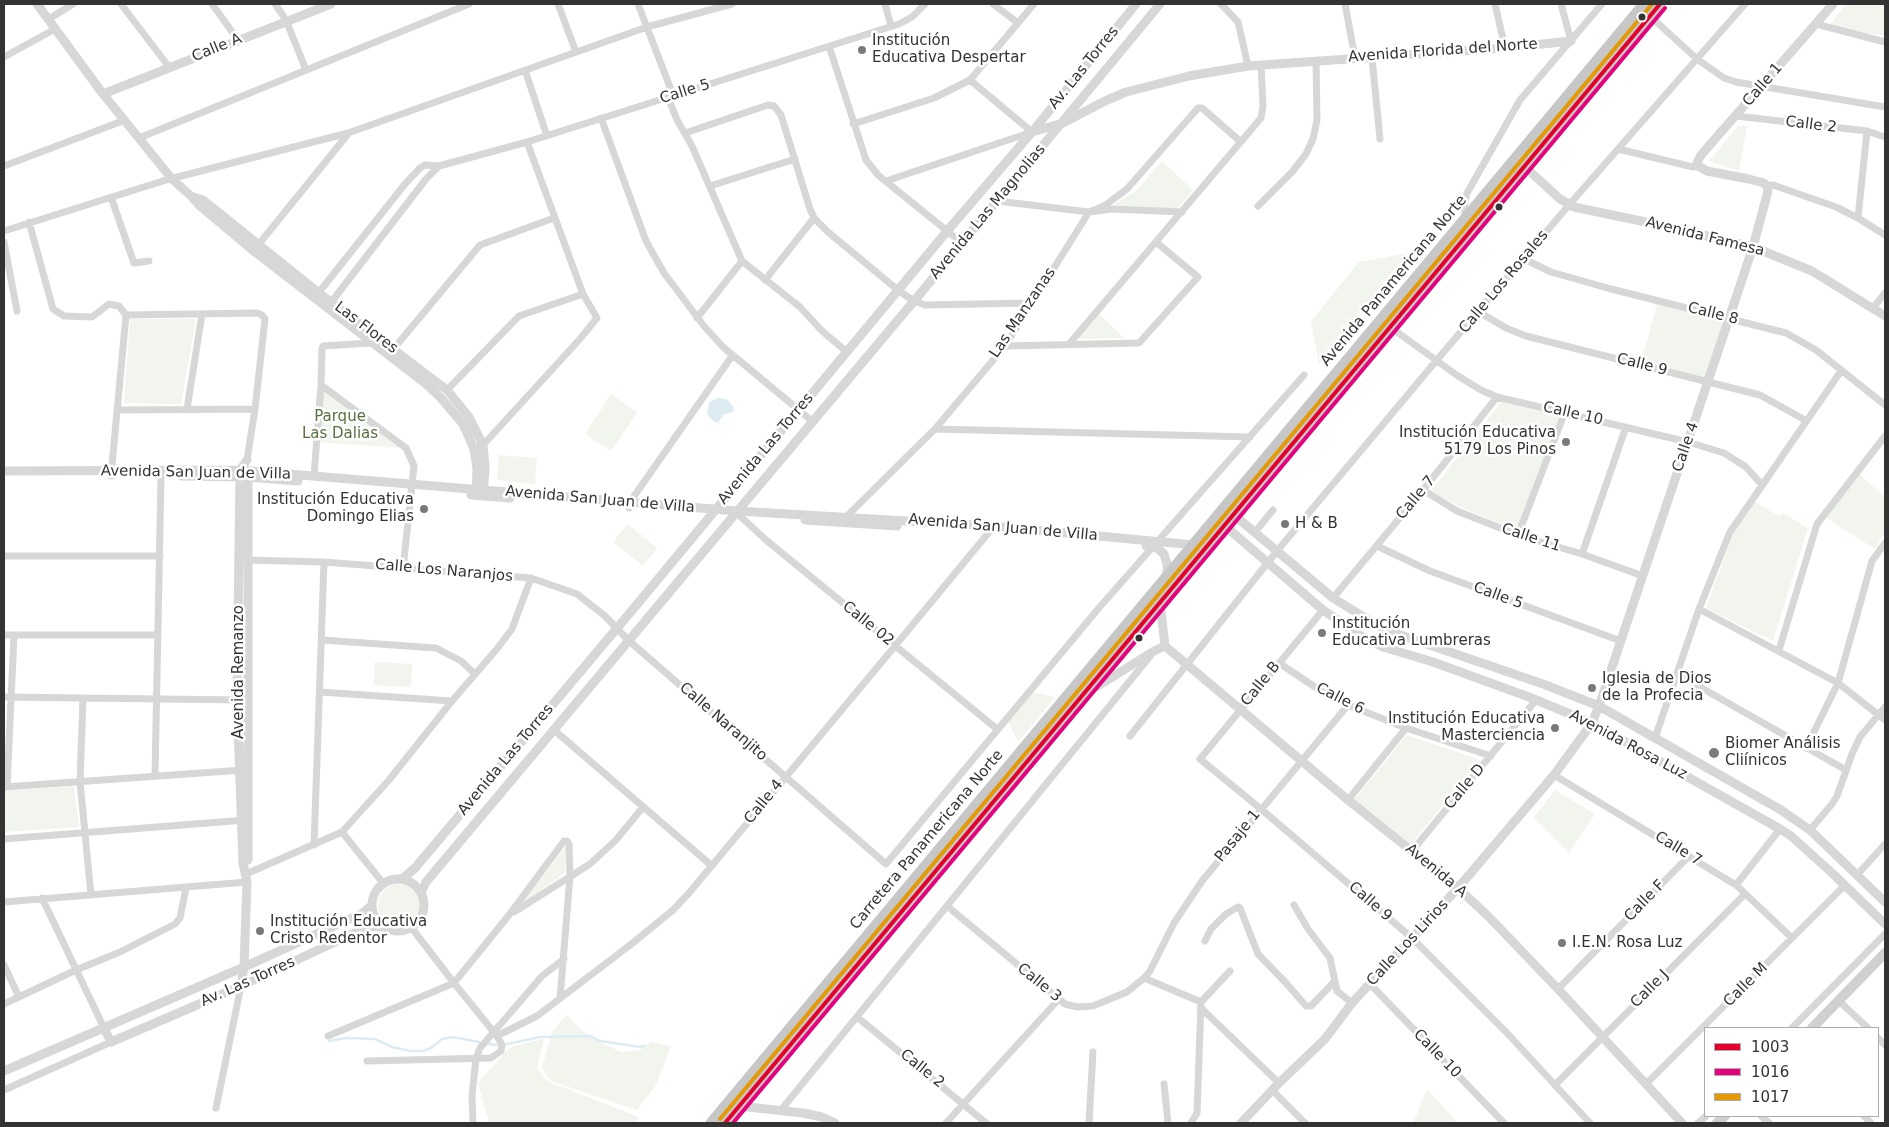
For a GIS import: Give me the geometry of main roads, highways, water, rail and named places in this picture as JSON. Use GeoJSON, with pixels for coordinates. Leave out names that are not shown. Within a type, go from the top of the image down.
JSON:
{"type":"FeatureCollection","features":[{"type":"Feature","properties":{"kind":"highway","name":"Avenida Panamericana Norte"},"geometry":{"type":"LineString","coordinates":[[1167,578],[1644,4]]}},
{"type":"Feature","properties":{"kind":"highway","name":"Avenida Panamericana Norte"},"geometry":{"type":"LineString","coordinates":[[1234,514],[1660,4]]}},
{"type":"Feature","properties":{"kind":"highway","name":"Carretera Panamericana Norte"},"geometry":{"type":"LineString","coordinates":[[725,1123],[1234,514]]}},
{"type":"Feature","properties":{"kind":"highway","name":"Carretera Panamericana Norte"},"geometry":{"type":"LineString","coordinates":[[711,1123],[1167,578]]}},
{"type":"Feature","properties":{"kind":"main road"},"geometry":{"type":"LineString","coordinates":[[1813,1027],[1885,953]]}},
{"type":"Feature","properties":{"kind":"waterway"},"geometry":{"type":"LineString","coordinates":[[503,1045],[540,1037],[590,1036],[600,1041],[640,1047],[645,1046]]}},
{"type":"Feature","properties":{"kind":"waterway"},"geometry":{"type":"LineString","coordinates":[[329,1041],[346,1038],[375,1039],[392,1047],[411,1051],[423,1051],[431,1048],[442,1039],[453,1037],[479,1042]]}},
{"type":"Feature","properties":{"kind":"waterway"},"geometry":{"type":"LineString","coordinates":[[487,1044],[497,1045]]}},
{"type":"Feature","properties":{"kind":"place","name":"Institución Educativa Despertar"},"geometry":{"type":"Point","coordinates":[862,50]}},
{"type":"Feature","properties":{"kind":"place","name":"Institución Educativa 5179 Los Pinos"},"geometry":{"type":"Point","coordinates":[1566,442]}},
{"type":"Feature","properties":{"kind":"place","name":"Institución Educativa Domingo Elias"},"geometry":{"type":"Point","coordinates":[424,509]}},
{"type":"Feature","properties":{"kind":"place","name":"H & B"},"geometry":{"type":"Point","coordinates":[1285,524]}},
{"type":"Feature","properties":{"kind":"place","name":"Institución Educativa Lumbreras"},"geometry":{"type":"Point","coordinates":[1322,633]}},
{"type":"Feature","properties":{"kind":"place","name":"Iglesia de Dios de la Profecia"},"geometry":{"type":"Point","coordinates":[1592,688]}},
{"type":"Feature","properties":{"kind":"place","name":"Institución Educativa Masterciencia"},"geometry":{"type":"Point","coordinates":[1555,728]}},
{"type":"Feature","properties":{"kind":"place","name":"Biomer Análisis Cliínicos"},"geometry":{"type":"Point","coordinates":[1714,753]}},
{"type":"Feature","properties":{"kind":"place","name":"Institución Educativa Cristo Redentor"},"geometry":{"type":"Point","coordinates":[260,931]}},
{"type":"Feature","properties":{"kind":"place","name":"I.E.N. Rosa Luz"},"geometry":{"type":"Point","coordinates":[1562,943]}},
{"type":"Feature","properties":{"kind":"park label","name":"Parque Las Dalias"},"geometry":{"type":"Point","coordinates":[340,426]}}]}
